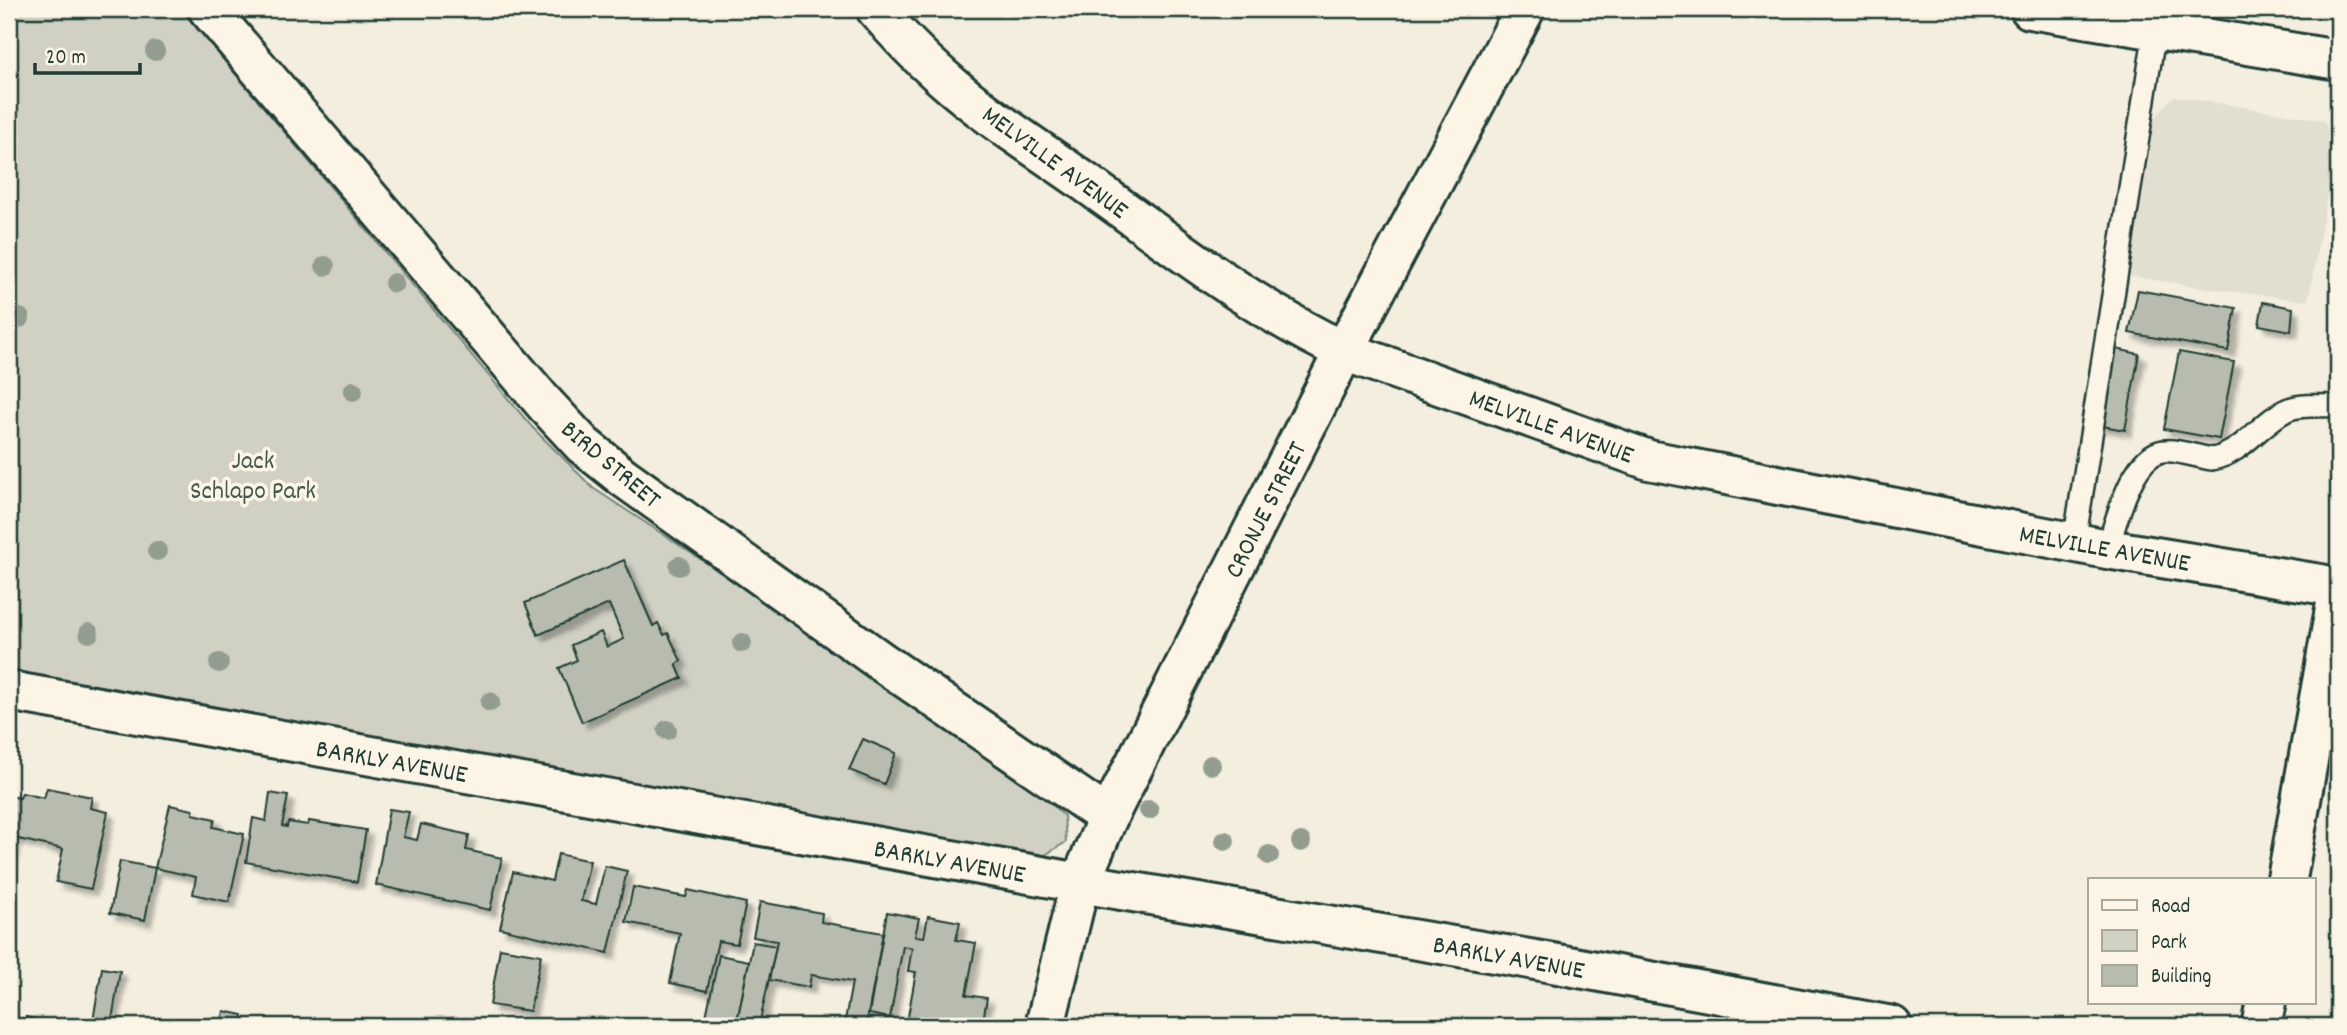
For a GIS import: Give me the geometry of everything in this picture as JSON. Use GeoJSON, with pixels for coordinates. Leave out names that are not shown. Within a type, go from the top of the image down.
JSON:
{"type":"FeatureCollection","features":[{"type":"Feature","properties":{"kind":"street","name":"BIRD STREET"},"geometry":{"type":"LineString","coordinates":[[208,9],[544,404],[583,445],[622,477],[882,662],[1108,817]]}},
{"type":"Feature","properties":{"kind":"street","name":"MELVILLE AVENUE"},"geometry":{"type":"LineString","coordinates":[[876,9],[919,57],[943,79],[1044,155],[1258,305],[1344,351],[1649,460],[2090,546],[2338,587]]}},
{"type":"Feature","properties":{"kind":"street","name":"CRONJE STREET"},"geometry":{"type":"LineString","coordinates":[[1045,1026],[1080,883],[1108,817],[1344,351],[1525,9]]}},
{"type":"Feature","properties":{"kind":"street"},"geometry":{"type":"LineString","coordinates":[[2030,9],[2338,60]]}},
{"type":"Feature","properties":{"kind":"street"},"geometry":{"type":"LineString","coordinates":[[2287,878],[2338,592]]}},
{"type":"Feature","properties":{"kind":"street","name":"BARKLY AVENUE"},"geometry":{"type":"LineString","coordinates":[[9,691],[1080,883],[1534,960],[1892,1026]]}},
{"type":"Feature","properties":{"kind":"street"},"geometry":{"type":"LineString","coordinates":[[2261,1026],[2266,1004]]}},
{"type":"Feature","properties":{"kind":"lane"},"geometry":{"type":"LineString","coordinates":[[2090,546],[2155,30]]}},
{"type":"Feature","properties":{"kind":"lane"},"geometry":{"type":"LineString","coordinates":[[2090,546],[2134,473],[2155,453],[2165,450],[2212,459],[2220,458],[2289,409],[2338,406]]}},
{"type":"Feature","properties":{"kind":"shaded area"},"geometry":{"type":"Polygon","coordinates":[[[2174,96],[2324,120],[2336,147],[2308,301],[2124,275],[2144,188],[2155,117],[2174,96]]]}},
{"type":"Feature","properties":{"kind":"green space","name":"Jack Schlapo Park"},"geometry":{"type":"Polygon","coordinates":[[[9,9],[181,9],[532,427],[593,488],[962,732],[1039,792],[1064,816],[1066,842],[1045,855],[9,679],[9,9]]]}},
{"type":"Feature","properties":{"kind":"building"},"geometry":{"type":"Polygon","coordinates":[[[2138,290],[2236,308],[2228,351],[2129,333],[2138,290]]]}},
{"type":"Feature","properties":{"kind":"building"},"geometry":{"type":"Polygon","coordinates":[[[2263,302],[2293,308],[2291,331],[2259,325],[2263,302]]]}},
{"type":"Feature","properties":{"kind":"building"},"geometry":{"type":"Polygon","coordinates":[[[2112,348],[2139,354],[2125,430],[2097,425],[2112,348]]]}},
{"type":"Feature","properties":{"kind":"building"},"geometry":{"type":"Polygon","coordinates":[[[2179,352],[2234,362],[2219,439],[2164,429],[2179,352]]]}},
{"type":"Feature","properties":{"kind":"building"},"geometry":{"type":"Polygon","coordinates":[[[624,560],[653,626],[658,623],[664,635],[668,633],[681,661],[676,664],[682,678],[582,722],[559,668],[577,660],[571,645],[601,632],[607,647],[624,639],[609,604],[538,635],[525,603],[624,560]]]}},
{"type":"Feature","properties":{"kind":"building"},"geometry":{"type":"Polygon","coordinates":[[[863,739],[896,753],[884,784],[849,770],[863,739]]]}},
{"type":"Feature","properties":{"kind":"building"},"geometry":{"type":"Polygon","coordinates":[[[47,788],[92,797],[90,808],[108,812],[91,889],[56,882],[63,849],[14,838],[9,862],[9,796],[20,798],[22,793],[44,798],[47,788]]]}},
{"type":"Feature","properties":{"kind":"building"},"geometry":{"type":"Polygon","coordinates":[[[270,793],[288,796],[282,826],[287,827],[288,822],[308,825],[309,821],[366,830],[357,882],[246,862],[253,818],[266,821],[270,793]]]}},
{"type":"Feature","properties":{"kind":"building"},"geometry":{"type":"Polygon","coordinates":[[[170,805],[215,819],[213,827],[244,834],[229,902],[193,894],[196,877],[155,868],[170,805]]]}},
{"type":"Feature","properties":{"kind":"building"},"geometry":{"type":"Polygon","coordinates":[[[389,809],[409,812],[403,837],[417,840],[421,824],[469,835],[466,850],[502,858],[490,910],[376,885],[389,809]]]}},
{"type":"Feature","properties":{"kind":"building"},"geometry":{"type":"Polygon","coordinates":[[[558,854],[590,861],[581,901],[596,904],[605,866],[627,871],[608,953],[500,928],[513,872],[552,881],[558,854]]]}},
{"type":"Feature","properties":{"kind":"building"},"geometry":{"type":"Polygon","coordinates":[[[120,861],[155,868],[145,920],[110,913],[120,861]]]}},
{"type":"Feature","properties":{"kind":"building"},"geometry":{"type":"Polygon","coordinates":[[[633,887],[686,897],[688,890],[746,903],[737,944],[718,941],[707,991],[670,983],[680,933],[626,922],[633,887]]]}},
{"type":"Feature","properties":{"kind":"building"},"geometry":{"type":"Polygon","coordinates":[[[760,902],[822,913],[821,922],[883,933],[866,1026],[844,1026],[852,982],[811,975],[809,987],[769,980],[777,941],[753,937],[760,902]]]}},
{"type":"Feature","properties":{"kind":"building"},"geometry":{"type":"Polygon","coordinates":[[[887,912],[919,918],[915,936],[924,937],[928,916],[960,922],[956,940],[976,943],[966,995],[987,998],[982,1026],[930,1026],[907,1022],[916,972],[908,971],[912,948],[903,946],[890,1018],[869,1014],[887,912]]]}},
{"type":"Feature","properties":{"kind":"building"},"geometry":{"type":"Polygon","coordinates":[[[753,942],[776,946],[759,1026],[736,1026],[753,942]]]}},
{"type":"Feature","properties":{"kind":"building"},"geometry":{"type":"Polygon","coordinates":[[[500,948],[541,955],[530,1011],[490,1005],[500,948]]]}},
{"type":"Feature","properties":{"kind":"building"},"geometry":{"type":"Polygon","coordinates":[[[719,955],[749,961],[736,1026],[704,1026],[719,955]]]}},
{"type":"Feature","properties":{"kind":"building"},"geometry":{"type":"Polygon","coordinates":[[[102,968],[120,971],[112,1020],[148,1026],[92,1026],[102,968]]]}},
{"type":"Feature","properties":{"kind":"building"},"geometry":{"type":"Polygon","coordinates":[[[224,1011],[243,1015],[242,1026],[221,1026],[224,1011]]]}},
{"type":"Feature","properties":{"kind":"building"},"geometry":{"type":"Polygon","coordinates":[[[26,1017],[61,1024],[61,1026],[25,1026],[26,1017]]]}}]}
